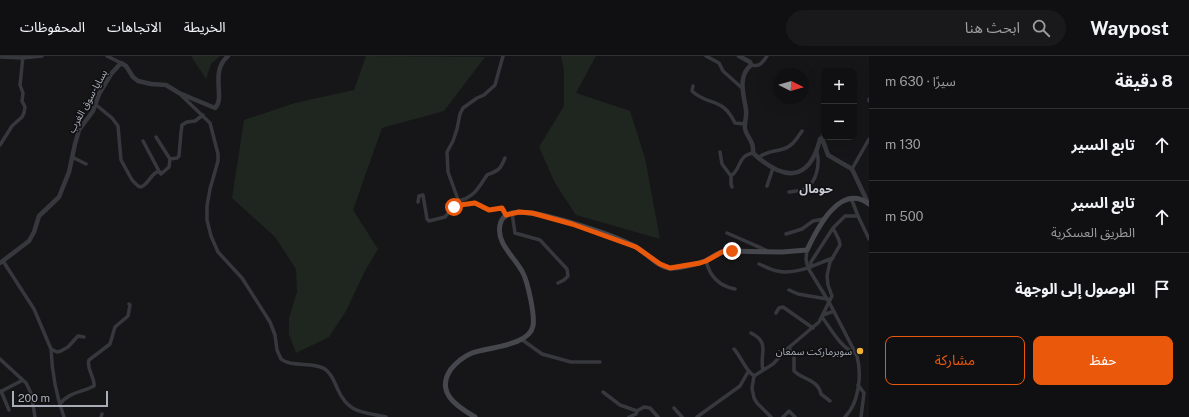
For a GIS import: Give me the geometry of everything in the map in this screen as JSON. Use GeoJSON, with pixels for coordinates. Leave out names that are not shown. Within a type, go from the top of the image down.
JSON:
{"type":"FeatureCollection","features":[{"type":"Feature","properties":{"kind":"main road"},"geometry":{"type":"LineString","coordinates":[[475,417],[464,410],[448,395],[444,385],[447,375],[456,364],[472,353],[508,344],[521,339],[531,332],[533,324],[525,279],[520,268],[505,247],[500,236],[500,224],[509,214],[523,212],[540,215],[601,233],[636,247],[660,264],[670,268],[706,261],[726,251],[771,252],[807,250],[824,219],[840,202],[845,199],[858,198],[868,203]]}},
{"type":"Feature","properties":{"kind":"street"},"geometry":{"type":"LineString","coordinates":[[0,57],[42,56]]}},
{"type":"Feature","properties":{"kind":"street"},"geometry":{"type":"LineString","coordinates":[[107,56],[126,66],[133,77],[138,81],[147,84],[166,85],[179,93],[210,106],[217,107],[219,98],[219,68],[228,56]]}},
{"type":"Feature","properties":{"kind":"street"},"geometry":{"type":"LineString","coordinates":[[503,56],[495,85],[484,95],[463,108],[453,141],[447,152],[447,167],[460,205],[477,203],[489,210],[502,208],[509,214],[515,233],[540,240],[567,269],[568,276],[558,283]]}},
{"type":"Feature","properties":{"kind":"street"},"geometry":{"type":"LineString","coordinates":[[706,56],[719,63],[723,71],[742,88]]}},
{"type":"Feature","properties":{"kind":"street"},"geometry":{"type":"LineString","coordinates":[[739,56],[750,62],[751,66]]}},
{"type":"Feature","properties":{"kind":"street"},"geometry":{"type":"LineString","coordinates":[[752,153],[753,141],[744,124],[746,111],[742,88],[745,72],[751,66],[758,66],[766,56]]}},
{"type":"Feature","properties":{"kind":"street"},"geometry":{"type":"LineString","coordinates":[[0,145],[12,126],[22,117],[24,113],[24,105],[22,101],[23,94],[20,85],[22,57]]}},
{"type":"Feature","properties":{"kind":"street","name":"بسايا-سوق الغرب"},"geometry":{"type":"LineString","coordinates":[[1,262],[22,248],[32,237],[39,216],[56,200],[62,192],[69,172],[79,130],[93,111],[99,94],[111,74],[121,63]]}},
{"type":"Feature","properties":{"kind":"street"},"geometry":{"type":"LineString","coordinates":[[693,86],[692,91],[697,95],[723,106],[731,115],[735,123],[744,124]]}},
{"type":"Feature","properties":{"kind":"street"},"geometry":{"type":"LineString","coordinates":[[179,93],[210,123],[218,154],[217,166],[210,189],[207,214],[211,236],[218,252],[242,278],[270,322],[276,335],[278,353],[283,361],[324,368],[331,375],[339,392],[348,405],[364,415],[386,417]]}},
{"type":"Feature","properties":{"kind":"street"},"geometry":{"type":"LineString","coordinates":[[95,104],[112,118],[118,126],[121,160],[132,180],[138,186],[145,186],[152,174],[159,171]]}},
{"type":"Feature","properties":{"kind":"street"},"geometry":{"type":"LineString","coordinates":[[170,159],[180,156],[182,125],[203,115]]}},
{"type":"Feature","properties":{"kind":"street"},"geometry":{"type":"LineString","coordinates":[[758,158],[768,151],[790,146],[802,131]]}},
{"type":"Feature","properties":{"kind":"street"},"geometry":{"type":"LineString","coordinates":[[142,141],[161,174],[169,166],[170,159],[156,137]]}},
{"type":"Feature","properties":{"kind":"street"},"geometry":{"type":"LineString","coordinates":[[752,153],[773,168],[790,174],[796,173],[808,166],[817,152],[821,138]]}},
{"type":"Feature","properties":{"kind":"street"},"geometry":{"type":"LineString","coordinates":[[823,140],[828,154],[852,169],[868,203]]}},
{"type":"Feature","properties":{"kind":"street"},"geometry":{"type":"LineString","coordinates":[[852,169],[869,140]]}},
{"type":"Feature","properties":{"kind":"street"},"geometry":{"type":"LineString","coordinates":[[720,152],[722,164],[731,176]]}},
{"type":"Feature","properties":{"kind":"street"},"geometry":{"type":"LineString","coordinates":[[789,192],[804,189],[812,181],[819,164],[817,152]]}},
{"type":"Feature","properties":{"kind":"street"},"geometry":{"type":"LineString","coordinates":[[732,187],[731,176],[741,159],[744,155],[752,153]]}},
{"type":"Feature","properties":{"kind":"street"},"geometry":{"type":"LineString","coordinates":[[72,158],[86,164]]}},
{"type":"Feature","properties":{"kind":"street"},"geometry":{"type":"LineString","coordinates":[[418,202],[419,196],[423,196],[427,219],[429,221],[445,217],[458,201],[466,200],[480,187],[488,175],[498,171],[504,158]]}},
{"type":"Feature","properties":{"kind":"street"},"geometry":{"type":"LineString","coordinates":[[766,186],[773,168]]}},
{"type":"Feature","properties":{"kind":"street"},"geometry":{"type":"LineString","coordinates":[[851,198],[869,239]]}},
{"type":"Feature","properties":{"kind":"street"},"geometry":{"type":"LineString","coordinates":[[810,268],[811,262],[833,228],[845,216],[858,216]]}},
{"type":"Feature","properties":{"kind":"street"},"geometry":{"type":"LineString","coordinates":[[786,234],[802,228],[813,221],[824,219]]}},
{"type":"Feature","properties":{"kind":"street"},"geometry":{"type":"LineString","coordinates":[[771,417],[756,403],[752,388],[754,376],[773,364],[789,348],[814,328],[823,316],[828,301],[832,296],[827,281],[829,265],[840,245],[833,228]]}},
{"type":"Feature","properties":{"kind":"street"},"geometry":{"type":"LineString","coordinates":[[727,233],[771,252]]}},
{"type":"Feature","properties":{"kind":"street"},"geometry":{"type":"LineString","coordinates":[[807,250],[806,259],[810,268],[856,354],[859,369],[858,385],[853,404],[845,417]]}},
{"type":"Feature","properties":{"kind":"street"},"geometry":{"type":"LineString","coordinates":[[759,264],[776,271],[794,272],[810,268],[832,258]]}},
{"type":"Feature","properties":{"kind":"street"},"geometry":{"type":"LineString","coordinates":[[706,261],[711,274],[716,281],[735,289]]}},
{"type":"Feature","properties":{"kind":"street"},"geometry":{"type":"LineString","coordinates":[[1,262],[34,309],[51,349],[52,368],[64,417]]}},
{"type":"Feature","properties":{"kind":"street"},"geometry":{"type":"LineString","coordinates":[[789,290],[798,294],[828,301]]}},
{"type":"Feature","properties":{"kind":"street"},"geometry":{"type":"LineString","coordinates":[[60,404],[62,400],[69,396],[94,386],[94,381],[88,367],[89,360],[110,344],[115,326],[128,316],[129,304]]}},
{"type":"Feature","properties":{"kind":"street"},"geometry":{"type":"LineString","coordinates":[[776,313],[783,307],[814,328]]}},
{"type":"Feature","properties":{"kind":"street"},"geometry":{"type":"LineString","coordinates":[[823,316],[834,311]]}},
{"type":"Feature","properties":{"kind":"street"},"geometry":{"type":"LineString","coordinates":[[823,316],[843,346],[856,354]]}},
{"type":"Feature","properties":{"kind":"street"},"geometry":{"type":"LineString","coordinates":[[751,333],[759,338],[763,344],[763,370]]}},
{"type":"Feature","properties":{"kind":"street"},"geometry":{"type":"LineString","coordinates":[[51,349],[61,352],[78,336],[84,337]]}},
{"type":"Feature","properties":{"kind":"street"},"geometry":{"type":"LineString","coordinates":[[521,339],[542,354],[571,362],[600,362]]}},
{"type":"Feature","properties":{"kind":"street"},"geometry":{"type":"LineString","coordinates":[[789,348],[794,356],[794,371],[802,378],[811,380],[820,388],[821,394],[830,401]]}},
{"type":"Feature","properties":{"kind":"street"},"geometry":{"type":"LineString","coordinates":[[734,349],[740,356],[748,372],[754,376]]}},
{"type":"Feature","properties":{"kind":"street"},"geometry":{"type":"LineString","coordinates":[[0,359],[26,383],[31,393],[35,417]]}},
{"type":"Feature","properties":{"kind":"street"},"geometry":{"type":"LineString","coordinates":[[697,417],[740,386],[748,372]]}},
{"type":"Feature","properties":{"kind":"street"},"geometry":{"type":"LineString","coordinates":[[9,410],[0,391],[23,380]]}},
{"type":"Feature","properties":{"kind":"street"},"geometry":{"type":"LineString","coordinates":[[858,385],[864,393],[861,417]]}},
{"type":"Feature","properties":{"kind":"street"},"geometry":{"type":"LineString","coordinates":[[603,392],[620,405],[637,411]]}},
{"type":"Feature","properties":{"kind":"street"},"geometry":{"type":"LineString","coordinates":[[629,417],[644,407],[650,408],[658,417]]}},
{"type":"Feature","properties":{"kind":"street"},"geometry":{"type":"LineString","coordinates":[[674,408],[682,417]]}},
{"type":"Feature","properties":{"kind":"street"},"geometry":{"type":"LineString","coordinates":[[783,417],[789,411],[796,417]]}},
{"type":"Feature","properties":{"kind":"shaded area"},"geometry":{"type":"Polygon","coordinates":[[[191,56],[220,56],[211,64],[206,79],[191,56]]]}},
{"type":"Feature","properties":{"kind":"shaded area"},"geometry":{"type":"Polygon","coordinates":[[[366,56],[485,57],[444,111],[382,128],[353,210],[378,249],[365,271],[346,311],[329,337],[296,353],[289,334],[289,318],[297,292],[296,269],[275,237],[232,198],[244,120],[295,103],[354,90],[366,56]]]}},
{"type":"Feature","properties":{"kind":"shaded area"},"geometry":{"type":"Polygon","coordinates":[[[561,56],[596,56],[576,93],[630,111],[645,158],[660,239],[576,215],[555,183],[539,147],[564,106],[564,71],[561,56]]]}},
{"type":"Feature","properties":{"kind":"place","name":"سوبرماركت سمعان"},"geometry":{"type":"Point","coordinates":[860,351]}},
{"type":"Feature","properties":{"kind":"district","name":"حومال"},"geometry":{"type":"Point","coordinates":[816,189]}},
{"type":"Feature","properties":{"kind":"route"},"geometry":{"type":"LineString","coordinates":[[454,207],[458,201],[460,205],[478,203],[489,210],[502,208],[506,215],[519,212],[532,213],[572,224],[623,241],[636,247],[665,267],[670,268],[700,263],[722,252],[732,251]]}}]}
